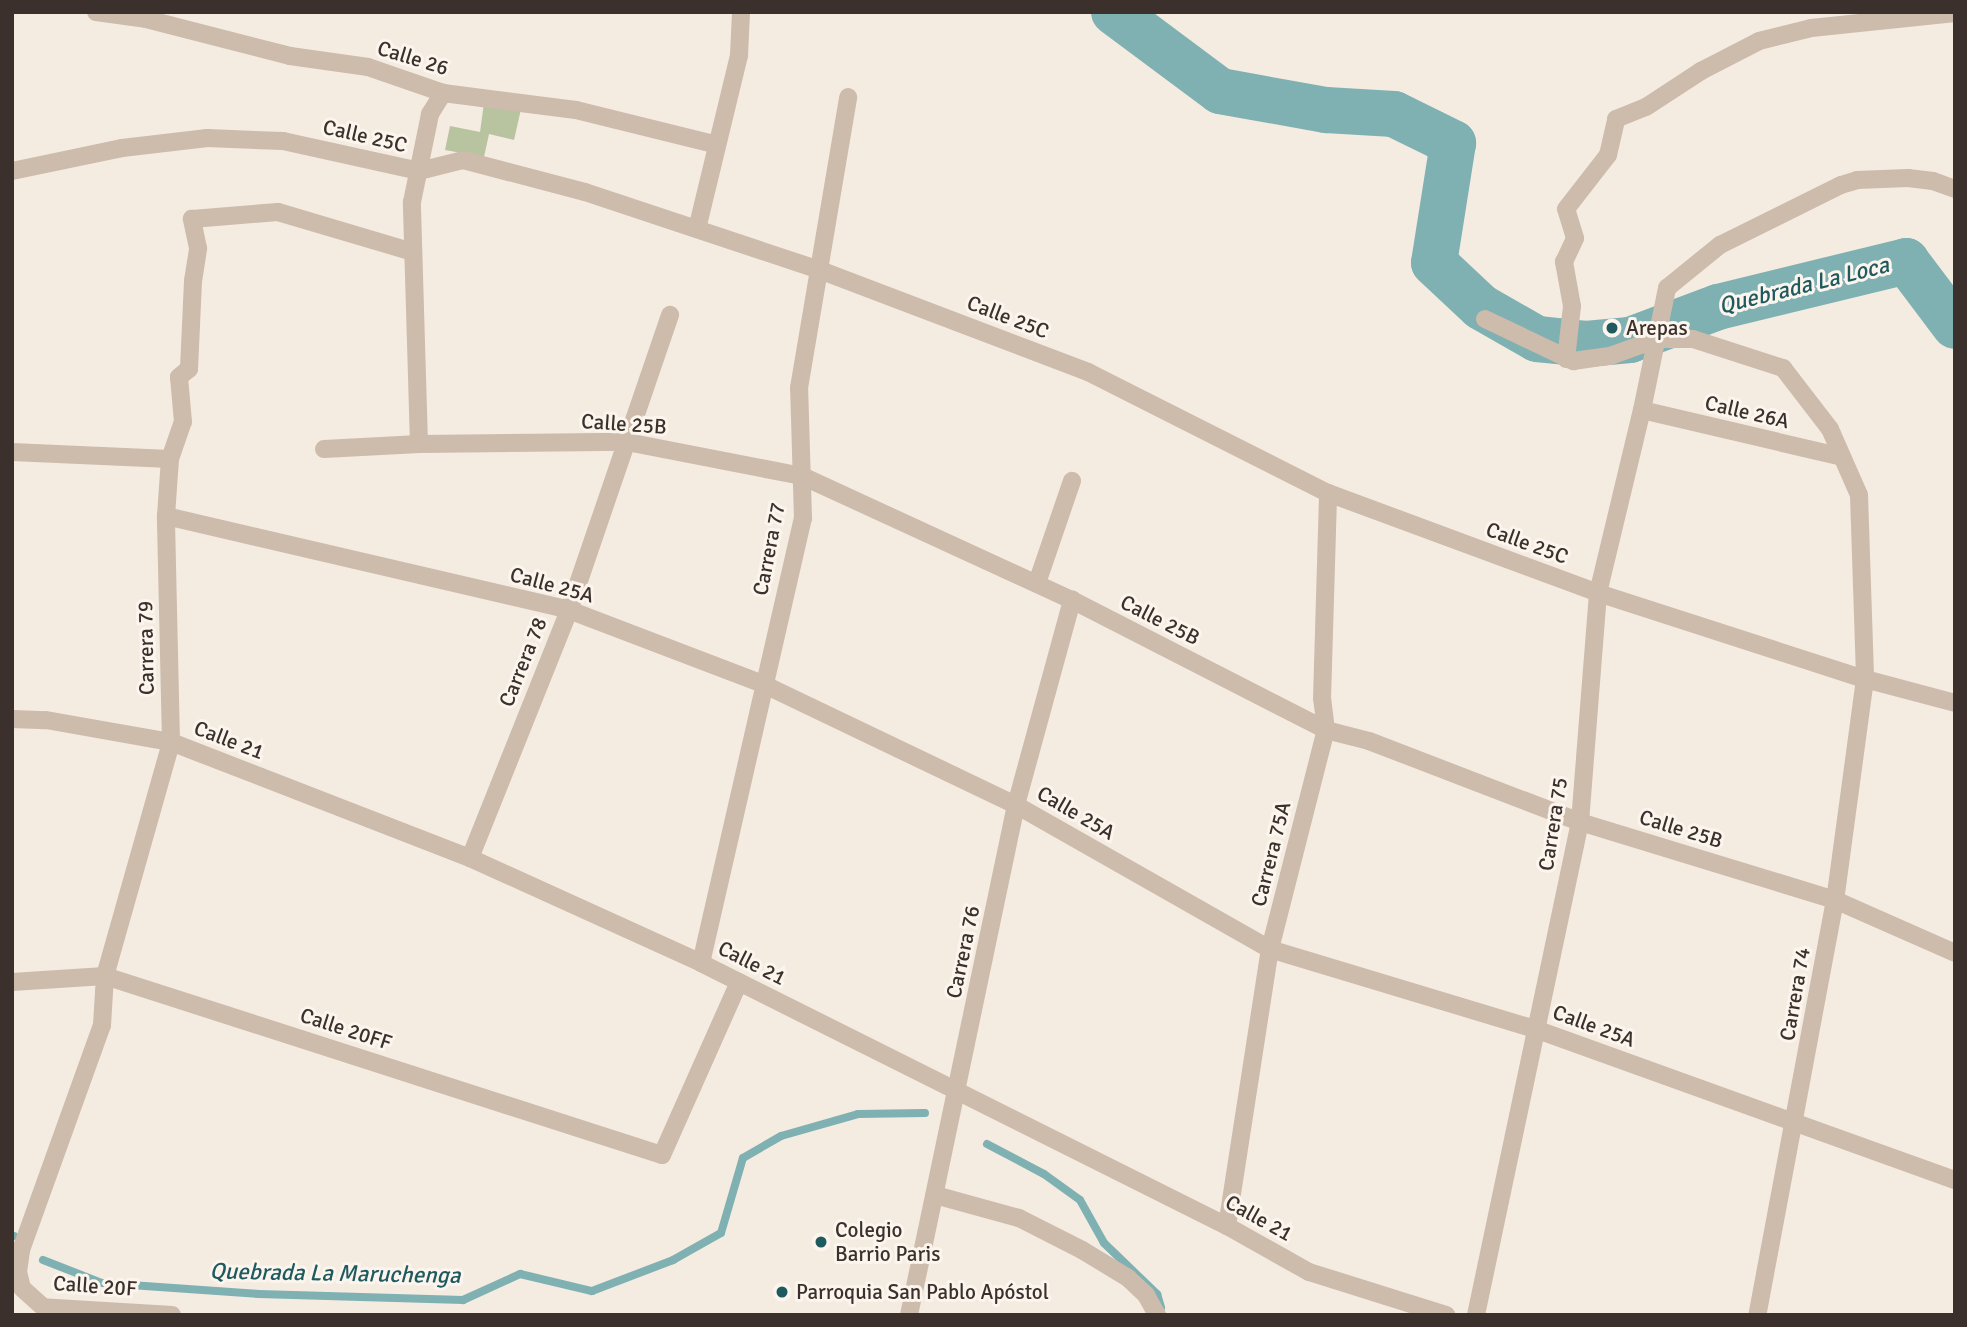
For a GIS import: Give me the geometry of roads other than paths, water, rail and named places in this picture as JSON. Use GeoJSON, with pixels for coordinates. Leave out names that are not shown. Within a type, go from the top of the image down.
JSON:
{"type":"FeatureCollection","features":[{"type":"Feature","properties":{"kind":"street","name":"Calle 26"},"geometry":{"type":"LineString","coordinates":[[96,12],[145,19],[290,56],[368,67],[443,93],[576,110],[717,145]]}},
{"type":"Feature","properties":{"kind":"street"},"geometry":{"type":"LineString","coordinates":[[697,229],[739,55],[741,12]]}},
{"type":"Feature","properties":{"kind":"street"},"geometry":{"type":"LineString","coordinates":[[1485,318],[1566,359],[1572,306],[1564,262],[1575,238],[1566,209],[1608,155],[1616,119],[1646,107],[1702,71],[1759,41],[1821,26],[1955,13]]}},
{"type":"Feature","properties":{"kind":"street"},"geometry":{"type":"LineString","coordinates":[[419,444],[412,202],[430,114],[443,93]]}},
{"type":"Feature","properties":{"kind":"street","name":"Carrera 77"},"geometry":{"type":"LineString","coordinates":[[701,963],[803,519],[799,388],[848,97]]}},
{"type":"Feature","properties":{"kind":"street","name":"Calle 25C"},"geometry":{"type":"LineString","coordinates":[[12,171],[121,148],[207,138],[283,141],[419,171],[463,160],[585,192],[817,269],[1088,372],[1328,493],[1598,593],[1865,679],[1955,703]]}},
{"type":"Feature","properties":{"kind":"street","name":"Carrera 75"},"geometry":{"type":"LineString","coordinates":[[1476,1315],[1580,822],[1598,593],[1642,410],[1667,288],[1720,245],[1826,191],[1857,180],[1908,178],[1933,181],[1955,189]]}},
{"type":"Feature","properties":{"kind":"street","name":"Carrera 79"},"geometry":{"type":"LineString","coordinates":[[22,1288],[18,1272],[21,1250],[102,1025],[105,976],[171,741],[166,516],[170,459],[183,422],[178,377],[189,369],[198,248],[192,219],[278,212],[413,252]]}},
{"type":"Feature","properties":{"kind":"street","name":"Carrera 78"},"geometry":{"type":"LineString","coordinates":[[470,858],[569,610],[670,315]]}},
{"type":"Feature","properties":{"kind":"street","name":"Carrera 74"},"geometry":{"type":"LineString","coordinates":[[1566,359],[1573,361],[1610,356],[1657,339],[1693,339],[1783,368],[1830,429],[1859,495],[1865,679],[1835,900],[1757,1315]]}},
{"type":"Feature","properties":{"kind":"street","name":"Calle 26A"},"geometry":{"type":"LineString","coordinates":[[1642,410],[1842,457]]}},
{"type":"Feature","properties":{"kind":"street","name":"Calle 25B"},"geometry":{"type":"LineString","coordinates":[[324,449],[419,444],[627,442],[802,476],[1037,583],[1326,730],[1369,741],[1580,822],[1835,900],[1955,953]]}},
{"type":"Feature","properties":{"kind":"street"},"geometry":{"type":"LineString","coordinates":[[12,452],[170,459]]}},
{"type":"Feature","properties":{"kind":"street"},"geometry":{"type":"LineString","coordinates":[[1037,583],[1072,481]]}},
{"type":"Feature","properties":{"kind":"street","name":"Carrera 75A"},"geometry":{"type":"LineString","coordinates":[[1227,1226],[1270,949],[1326,730],[1322,699],[1328,493]]}},
{"type":"Feature","properties":{"kind":"street","name":"Calle 25A"},"geometry":{"type":"LineString","coordinates":[[166,516],[569,610],[763,684],[1016,805],[1270,949],[1535,1029],[1955,1180]]}},
{"type":"Feature","properties":{"kind":"street","name":"Carrera 76"},"geometry":{"type":"LineString","coordinates":[[909,1315],[1016,805],[1072,600]]}},
{"type":"Feature","properties":{"kind":"street","name":"Calle 21"},"geometry":{"type":"LineString","coordinates":[[12,719],[46,720],[171,741],[470,858],[701,963],[1227,1226],[1309,1272],[1446,1315]]}},
{"type":"Feature","properties":{"kind":"street","name":"Calle 20FF"},"geometry":{"type":"LineString","coordinates":[[12,982],[105,976],[662,1155],[738,982]]}},
{"type":"Feature","properties":{"kind":"street"},"geometry":{"type":"LineString","coordinates":[[935,1195],[1019,1218],[1082,1250],[1128,1278],[1146,1295],[1157,1315]]}},
{"type":"Feature","properties":{"kind":"street","name":"Calle 20F"},"geometry":{"type":"LineString","coordinates":[[22,1288],[43,1307],[172,1315]]}},
{"type":"Feature","properties":{"kind":"waterway","name":"Quebrada La Loca"},"geometry":{"type":"LineString","coordinates":[[1114,12],[1220,91],[1326,110],[1394,114],[1453,143],[1434,263],[1481,307],[1537,339],[1586,344],[1630,340],[1718,307],[1906,261],[1955,326]]}},
{"type":"Feature","properties":{"kind":"waterway","name":"Quebrada La Maruchenga"},"geometry":{"type":"LineString","coordinates":[[43,1260],[102,1283],[259,1294],[463,1300],[520,1274],[592,1291],[673,1260],[721,1233],[743,1158],[781,1136],[858,1114],[925,1113]]}},
{"type":"Feature","properties":{"kind":"waterway","name":"Quebrada La Maruchenga"},"geometry":{"type":"LineString","coordinates":[[987,1144],[1044,1174],[1080,1200],[1104,1243],[1157,1294],[1161,1307]]}},
{"type":"Feature","properties":{"kind":"place","name":"Arepas"},"geometry":{"type":"Point","coordinates":[1612,328]}},
{"type":"Feature","properties":{"kind":"place","name":"Colegio Barrio Paris"},"geometry":{"type":"Point","coordinates":[821,1242]}},
{"type":"Feature","properties":{"kind":"place","name":"Parroquia San Pablo Apóstol"},"geometry":{"type":"Point","coordinates":[782,1292]}}]}
